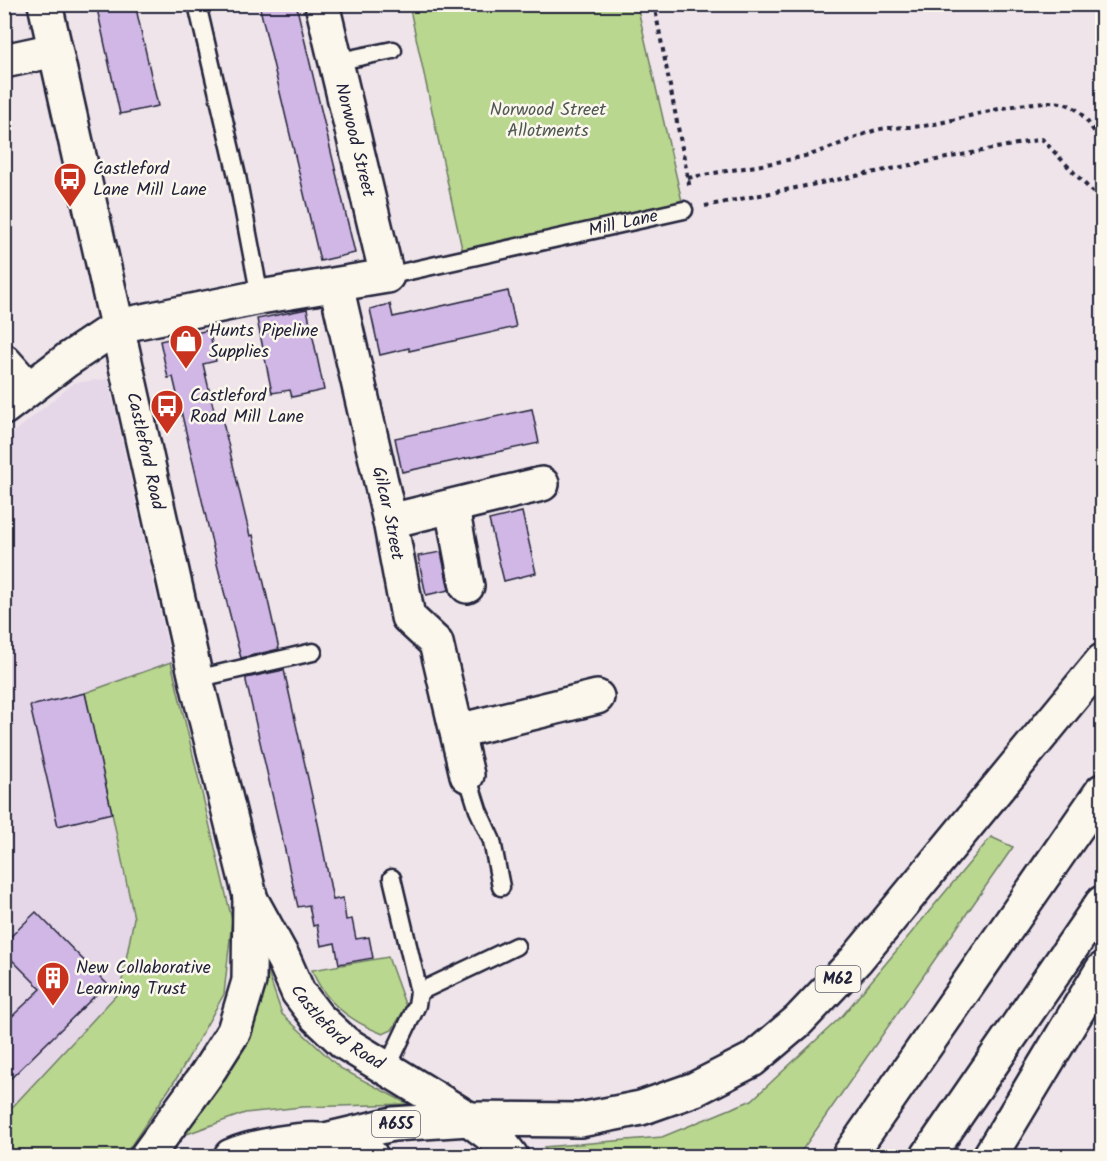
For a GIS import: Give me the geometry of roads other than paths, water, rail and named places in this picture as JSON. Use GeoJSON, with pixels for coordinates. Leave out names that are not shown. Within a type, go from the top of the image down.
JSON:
{"type":"FeatureCollection","features":[{"type":"Feature","properties":{"kind":"main road","name":"Castleford Road"},"geometry":{"type":"LineString","coordinates":[[45,4],[195,679],[250,896],[298,992],[317,1017],[345,1043],[469,1119],[501,1143],[511,1156]]}},
{"type":"Feature","properties":{"kind":"main road","name":"Norwood Street"},"geometry":{"type":"LineString","coordinates":[[322,4],[387,276]]}},
{"type":"Feature","properties":{"kind":"main road"},"geometry":{"type":"LineString","coordinates":[[4,61],[55,50]]}},
{"type":"Feature","properties":{"kind":"main road","name":"Mill Lane"},"geometry":{"type":"LineString","coordinates":[[118,326],[260,297],[387,276]]}},
{"type":"Feature","properties":{"kind":"main road","name":"Gilcar Street"},"geometry":{"type":"LineString","coordinates":[[336,285],[390,521],[408,617],[436,643],[467,775]]}},
{"type":"Feature","properties":{"kind":"main road"},"geometry":{"type":"LineString","coordinates":[[4,361],[16,398],[118,326]]}},
{"type":"Feature","properties":{"kind":"main road"},"geometry":{"type":"LineString","coordinates":[[390,521],[542,484]]}},
{"type":"Feature","properties":{"kind":"main road"},"geometry":{"type":"LineString","coordinates":[[452,507],[467,586]]}},
{"type":"Feature","properties":{"kind":"main road","name":"M62"},"geometry":{"type":"LineString","coordinates":[[469,1119],[580,1120],[641,1108],[695,1089],[752,1060],[798,1020],[856,960],[1102,661]]}},
{"type":"Feature","properties":{"kind":"main road"},"geometry":{"type":"LineString","coordinates":[[458,731],[597,697]]}},
{"type":"Feature","properties":{"kind":"main road"},"geometry":{"type":"LineString","coordinates":[[849,1156],[1102,791]]}},
{"type":"Feature","properties":{"kind":"main road","name":"Castleford Road"},"geometry":{"type":"LineString","coordinates":[[147,1156],[206,1075],[234,1031],[249,981],[250,896]]}},
{"type":"Feature","properties":{"kind":"main road"},"geometry":{"type":"LineString","coordinates":[[928,1156],[1102,903]]}},
{"type":"Feature","properties":{"kind":"main road"},"geometry":{"type":"LineString","coordinates":[[990,1156],[1102,970]]}},
{"type":"Feature","properties":{"kind":"main road","name":"A655"},"geometry":{"type":"LineString","coordinates":[[231,1156],[265,1146],[296,1141],[325,1140],[393,1124],[469,1119]]}},
{"type":"Feature","properties":{"kind":"main road","name":"A655"},"geometry":{"type":"LineString","coordinates":[[325,1140],[371,1156]]}},
{"type":"Feature","properties":{"kind":"lane"},"geometry":{"type":"LineString","coordinates":[[197,4],[237,176],[260,297]]}},
{"type":"Feature","properties":{"kind":"lane"},"geometry":{"type":"LineString","coordinates":[[335,62],[393,50]]}},
{"type":"Feature","properties":{"kind":"lane","name":"Mill Lane"},"geometry":{"type":"LineString","coordinates":[[387,276],[689,209]]}},
{"type":"Feature","properties":{"kind":"lane"},"geometry":{"type":"LineString","coordinates":[[195,679],[313,652]]}},
{"type":"Feature","properties":{"kind":"lane"},"geometry":{"type":"LineString","coordinates":[[467,775],[478,810],[492,841],[501,887]]}},
{"type":"Feature","properties":{"kind":"lane"},"geometry":{"type":"LineString","coordinates":[[386,1070],[417,1005],[419,992],[392,878]]}},
{"type":"Feature","properties":{"kind":"lane"},"geometry":{"type":"LineString","coordinates":[[419,992],[516,946]]}},
{"type":"Feature","properties":{"kind":"place","name":"Castleford Lane Mill Lane"},"geometry":{"type":"Point","coordinates":[70,208]}},
{"type":"Feature","properties":{"kind":"place","name":"Hunts Pipeline Supplies"},"geometry":{"type":"Point","coordinates":[186,370]}},
{"type":"Feature","properties":{"kind":"place","name":"Castleford Road Mill Lane"},"geometry":{"type":"Point","coordinates":[167,435]}},
{"type":"Feature","properties":{"kind":"place","name":"New Collaborative Learning Trust"},"geometry":{"type":"Point","coordinates":[53,1007]}},
{"type":"Feature","properties":{"kind":"park label","name":"Norwood Street Allotments"},"geometry":{"type":"Point","coordinates":[548,120]}}]}
